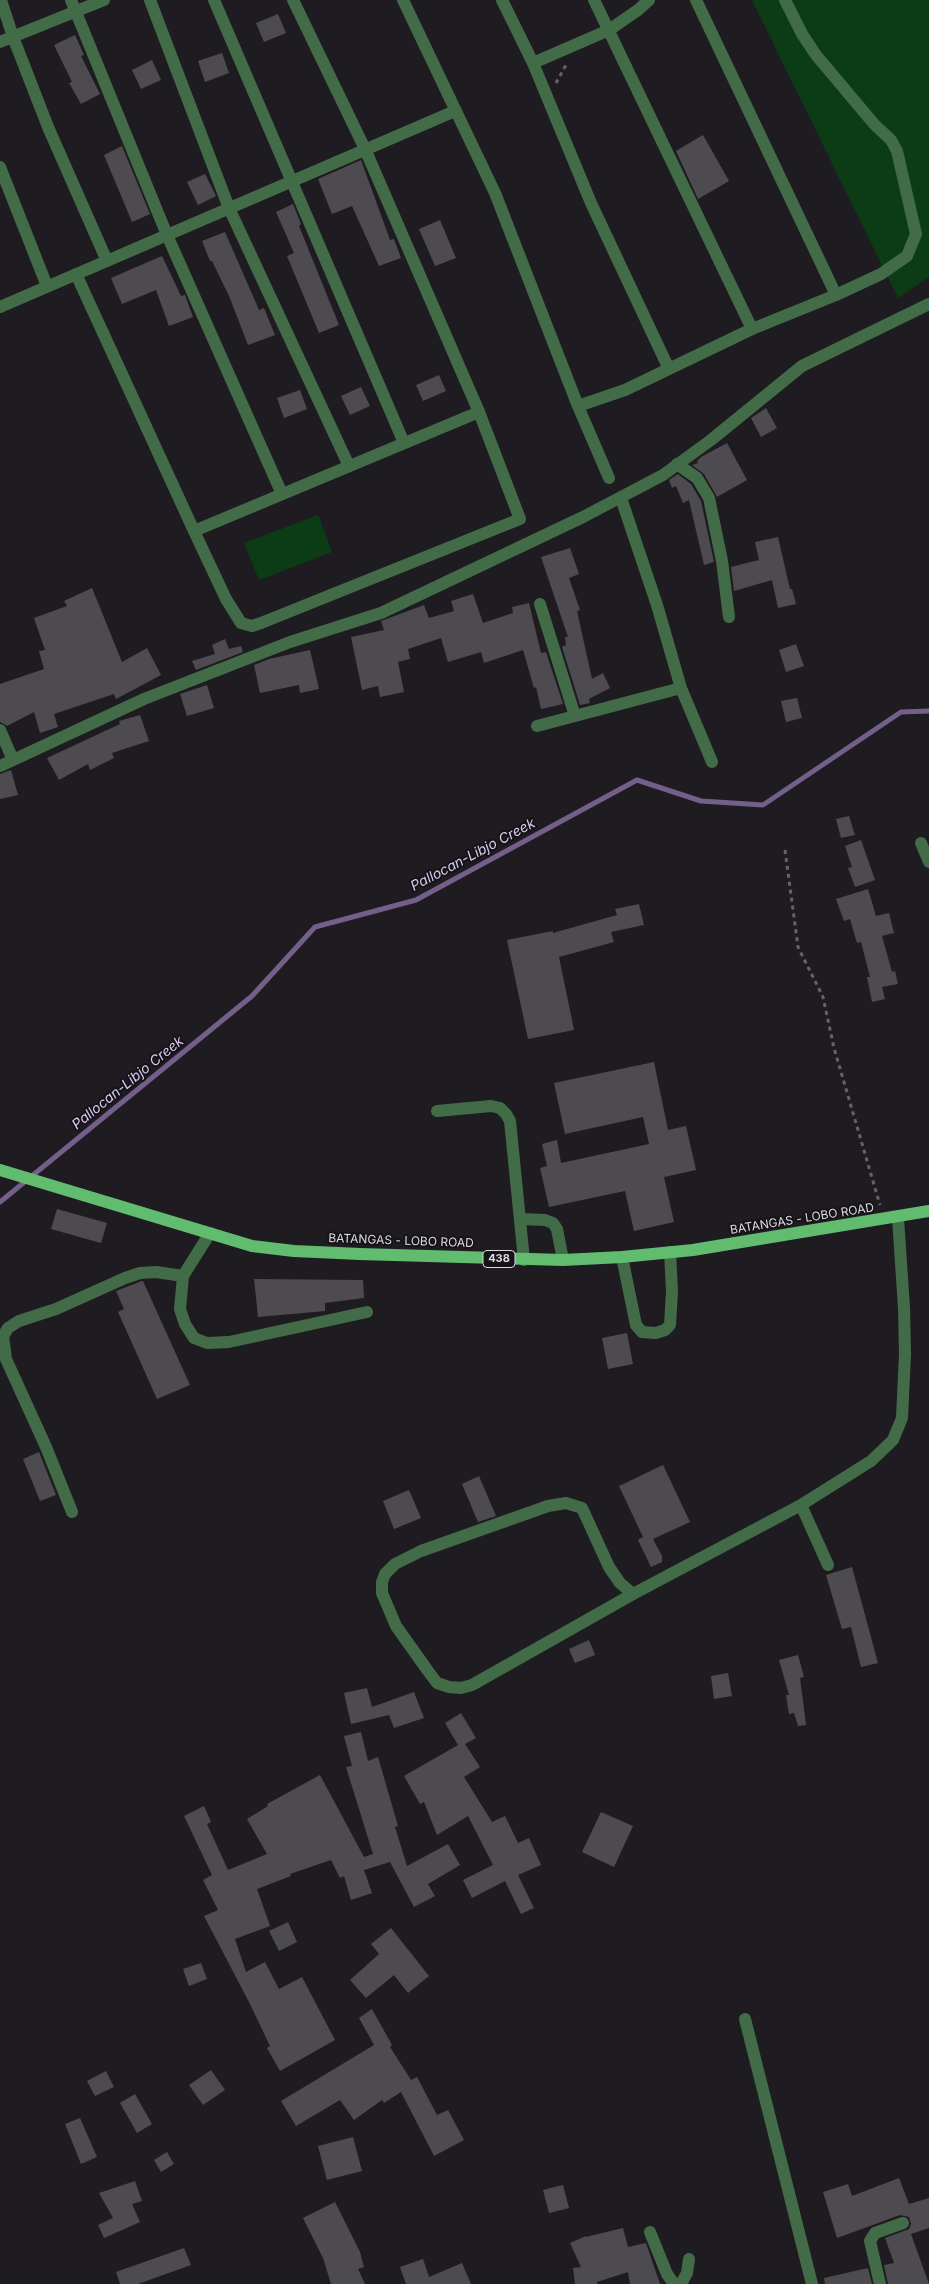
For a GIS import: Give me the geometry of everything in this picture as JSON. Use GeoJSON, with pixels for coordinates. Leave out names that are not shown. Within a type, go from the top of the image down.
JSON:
{"type":"FeatureCollection","features":[{"type":"Feature","properties":{"kind":"main road","name":"BATANGAS - LOBO ROAD"},"geometry":{"type":"LineString","coordinates":[[4,1170],[252,1246],[294,1251],[524,1260],[622,1257],[670,1252],[929,1212]]}},
{"type":"Feature","properties":{"kind":"street"},"geometry":{"type":"LineString","coordinates":[[1,0],[13,37],[48,127],[107,260]]}},
{"type":"Feature","properties":{"kind":"street"},"geometry":{"type":"LineString","coordinates":[[0,42],[74,6],[104,0]]}},
{"type":"Feature","properties":{"kind":"street"},"geometry":{"type":"LineString","coordinates":[[150,0],[228,208],[349,466]]}},
{"type":"Feature","properties":{"kind":"street"},"geometry":{"type":"LineString","coordinates":[[214,0],[404,443]]}},
{"type":"Feature","properties":{"kind":"street"},"geometry":{"type":"LineString","coordinates":[[76,274],[194,531],[240,623],[252,626],[520,519],[479,412],[366,150],[293,0]]}},
{"type":"Feature","properties":{"kind":"street"},"geometry":{"type":"LineString","coordinates":[[403,0],[498,201],[578,406],[609,478]]}},
{"type":"Feature","properties":{"kind":"street"},"geometry":{"type":"LineString","coordinates":[[502,0],[533,63],[591,202],[669,369]]}},
{"type":"Feature","properties":{"kind":"street"},"geometry":{"type":"LineString","coordinates":[[594,0],[752,329]]}},
{"type":"Feature","properties":{"kind":"street"},"geometry":{"type":"LineString","coordinates":[[533,63],[608,30],[638,10],[649,0]]}},
{"type":"Feature","properties":{"kind":"street"},"geometry":{"type":"LineString","coordinates":[[696,0],[836,295]]}},
{"type":"Feature","properties":{"kind":"street"},"geometry":{"type":"LineString","coordinates":[[578,406],[625,390],[752,329],[836,295],[882,274],[907,256],[916,234],[897,151],[891,140],[874,124],[816,54],[802,34],[786,0]]}},
{"type":"Feature","properties":{"kind":"street"},"geometry":{"type":"LineString","coordinates":[[74,6],[167,235],[282,494]]}},
{"type":"Feature","properties":{"kind":"street"},"geometry":{"type":"LineString","coordinates":[[0,306],[455,111]]}},
{"type":"Feature","properties":{"kind":"street"},"geometry":{"type":"LineString","coordinates":[[0,167],[47,286]]}},
{"type":"Feature","properties":{"kind":"street"},"geometry":{"type":"LineString","coordinates":[[0,766],[144,700],[290,642],[381,613],[621,498],[677,464],[711,440],[802,366],[929,304]]}},
{"type":"Feature","properties":{"kind":"street"},"geometry":{"type":"LineString","coordinates":[[194,531],[479,412]]}},
{"type":"Feature","properties":{"kind":"street"},"geometry":{"type":"LineString","coordinates":[[677,464],[697,478],[709,498],[722,561],[729,617]]}},
{"type":"Feature","properties":{"kind":"street"},"geometry":{"type":"LineString","coordinates":[[621,498],[654,597],[681,688],[712,762]]}},
{"type":"Feature","properties":{"kind":"street"},"geometry":{"type":"LineString","coordinates":[[540,604],[575,716]]}},
{"type":"Feature","properties":{"kind":"street"},"geometry":{"type":"LineString","coordinates":[[537,726],[681,688]]}},
{"type":"Feature","properties":{"kind":"street"},"geometry":{"type":"LineString","coordinates":[[0,730],[13,760]]}},
{"type":"Feature","properties":{"kind":"street"},"geometry":{"type":"LineString","coordinates":[[921,843],[929,862]]}},
{"type":"Feature","properties":{"kind":"street"},"geometry":{"type":"LineString","coordinates":[[437,1111],[491,1106],[500,1108],[506,1114],[510,1121],[524,1260]]}},
{"type":"Feature","properties":{"kind":"street"},"geometry":{"type":"LineString","coordinates":[[633,1594],[620,1583],[609,1567],[582,1508],[566,1503],[548,1506],[421,1552],[395,1564],[385,1574],[382,1582],[382,1593],[396,1626],[438,1683],[449,1688],[472,1685],[633,1594],[801,1505],[871,1461],[893,1440],[902,1418],[904,1326],[898,1218]]}},
{"type":"Feature","properties":{"kind":"street"},"geometry":{"type":"LineString","coordinates":[[521,1219],[545,1220],[553,1223],[557,1229],[563,1260]]}},
{"type":"Feature","properties":{"kind":"street"},"geometry":{"type":"LineString","coordinates":[[210,1233],[183,1276],[180,1309],[185,1324],[194,1338],[207,1344],[230,1342],[366,1312]]}},
{"type":"Feature","properties":{"kind":"street"},"geometry":{"type":"LineString","coordinates":[[622,1257],[636,1326],[642,1332],[656,1333],[670,1325],[672,1291],[670,1252]]}},
{"type":"Feature","properties":{"kind":"street"},"geometry":{"type":"LineString","coordinates":[[72,1512],[46,1447],[6,1359],[3,1336],[8,1328],[20,1321],[56,1309],[140,1273],[156,1272],[183,1276]]}},
{"type":"Feature","properties":{"kind":"street"},"geometry":{"type":"LineString","coordinates":[[801,1505],[828,1565]]}},
{"type":"Feature","properties":{"kind":"street"},"geometry":{"type":"LineString","coordinates":[[745,2019],[812,2284]]}},
{"type":"Feature","properties":{"kind":"street"},"geometry":{"type":"LineString","coordinates":[[880,2284],[870,2242],[875,2233],[903,2223]]}},
{"type":"Feature","properties":{"kind":"street"},"geometry":{"type":"LineString","coordinates":[[650,2232],[663,2266],[674,2284]]}},
{"type":"Feature","properties":{"kind":"street"},"geometry":{"type":"LineString","coordinates":[[681,2284],[687,2274],[689,2259]]}},
{"type":"Feature","properties":{"kind":"path"},"geometry":{"type":"LineString","coordinates":[[548,99],[570,60]]}},
{"type":"Feature","properties":{"kind":"path"},"geometry":{"type":"LineString","coordinates":[[785,850],[798,947],[823,996],[834,1048],[884,1220]]}},
{"type":"Feature","properties":{"kind":"green space"},"geometry":{"type":"Polygon","coordinates":[[[752,0],[929,0],[929,277],[898,298],[752,0]]]}},
{"type":"Feature","properties":{"kind":"green space"},"geometry":{"type":"Polygon","coordinates":[[[318,515],[332,552],[259,580],[244,543],[318,515]]]}},
{"type":"Feature","properties":{"kind":"building"},"geometry":{"type":"Polygon","coordinates":[[[278,14],[286,33],[264,42],[256,23],[278,14]]]}},
{"type":"Feature","properties":{"kind":"building"},"geometry":{"type":"Polygon","coordinates":[[[75,35],[84,55],[81,56],[100,94],[81,104],[69,83],[72,82],[54,45],[75,35]]]}},
{"type":"Feature","properties":{"kind":"building"},"geometry":{"type":"Polygon","coordinates":[[[222,53],[229,73],[205,82],[198,61],[222,53]]]}},
{"type":"Feature","properties":{"kind":"building"},"geometry":{"type":"Polygon","coordinates":[[[152,60],[161,80],[141,89],[132,70],[152,60]]]}},
{"type":"Feature","properties":{"kind":"building"},"geometry":{"type":"Polygon","coordinates":[[[703,135],[729,181],[698,199],[676,151],[703,135]]]}},
{"type":"Feature","properties":{"kind":"building"},"geometry":{"type":"Polygon","coordinates":[[[122,146],[150,214],[132,222],[104,155],[122,146]]]}},
{"type":"Feature","properties":{"kind":"building"},"geometry":{"type":"Polygon","coordinates":[[[361,160],[390,240],[394,239],[401,258],[379,266],[352,206],[332,214],[318,179],[361,160]]]}},
{"type":"Feature","properties":{"kind":"building"},"geometry":{"type":"Polygon","coordinates":[[[205,174],[216,196],[198,205],[187,182],[205,174]]]}},
{"type":"Feature","properties":{"kind":"building"},"geometry":{"type":"Polygon","coordinates":[[[293,204],[301,224],[299,226],[339,325],[319,333],[287,256],[294,253],[276,212],[293,204]]]}},
{"type":"Feature","properties":{"kind":"building"},"geometry":{"type":"Polygon","coordinates":[[[440,220],[456,258],[435,266],[419,229],[440,220]]]}},
{"type":"Feature","properties":{"kind":"building"},"geometry":{"type":"Polygon","coordinates":[[[225,232],[259,310],[264,308],[275,335],[248,345],[229,296],[212,261],[210,261],[202,241],[225,232]]]}},
{"type":"Feature","properties":{"kind":"building"},"geometry":{"type":"Polygon","coordinates":[[[162,256],[181,296],[185,295],[193,317],[169,326],[156,290],[122,304],[111,278],[162,256]]]}},
{"type":"Feature","properties":{"kind":"building"},"geometry":{"type":"Polygon","coordinates":[[[439,375],[446,391],[423,401],[416,385],[439,375]]]}},
{"type":"Feature","properties":{"kind":"building"},"geometry":{"type":"Polygon","coordinates":[[[361,387],[370,406],[350,415],[341,396],[361,387]]]}},
{"type":"Feature","properties":{"kind":"building"},"geometry":{"type":"Polygon","coordinates":[[[300,390],[307,409],[284,418],[277,398],[300,390]]]}},
{"type":"Feature","properties":{"kind":"building"},"geometry":{"type":"Polygon","coordinates":[[[766,408],[777,428],[761,437],[751,418],[766,408]]]}},
{"type":"Feature","properties":{"kind":"building"},"geometry":{"type":"Polygon","coordinates":[[[727,443],[747,480],[717,497],[704,474],[692,465],[698,463],[697,461],[701,457],[727,443]]]}},
{"type":"Feature","properties":{"kind":"building"},"geometry":{"type":"Polygon","coordinates":[[[678,474],[691,484],[701,501],[714,562],[704,565],[689,500],[683,503],[676,486],[672,488],[669,480],[678,474]]]}},
{"type":"Feature","properties":{"kind":"building"},"geometry":{"type":"Polygon","coordinates":[[[778,537],[790,589],[792,589],[796,604],[778,608],[772,580],[734,591],[731,567],[759,560],[755,542],[778,537]]]}},
{"type":"Feature","properties":{"kind":"building"},"geometry":{"type":"Polygon","coordinates":[[[570,548],[579,574],[569,578],[580,610],[577,611],[592,679],[603,673],[610,688],[589,699],[590,703],[580,705],[562,647],[566,645],[565,637],[568,637],[541,557],[570,548]]]}},
{"type":"Feature","properties":{"kind":"building"},"geometry":{"type":"Polygon","coordinates":[[[92,588],[122,662],[147,648],[161,675],[116,699],[114,694],[54,714],[58,727],[40,733],[34,712],[7,726],[0,722],[0,684],[44,669],[39,651],[45,650],[34,618],[67,606],[64,601],[92,588]]]}},
{"type":"Feature","properties":{"kind":"building"},"geometry":{"type":"Polygon","coordinates":[[[473,594],[483,623],[513,613],[512,607],[529,603],[541,653],[546,652],[563,704],[541,709],[536,687],[534,688],[523,650],[484,663],[481,652],[448,662],[441,638],[408,649],[410,659],[398,662],[404,692],[380,697],[378,686],[362,690],[351,637],[384,630],[381,621],[424,605],[429,618],[454,611],[451,601],[473,594]]]}},
{"type":"Feature","properties":{"kind":"building"},"geometry":{"type":"Polygon","coordinates":[[[225,639],[229,649],[241,646],[243,652],[196,670],[192,661],[215,654],[212,645],[225,639]]]}},
{"type":"Feature","properties":{"kind":"building"},"geometry":{"type":"Polygon","coordinates":[[[796,644],[804,666],[786,672],[779,650],[796,644]]]}},
{"type":"Feature","properties":{"kind":"building"},"geometry":{"type":"Polygon","coordinates":[[[310,650],[319,689],[300,693],[299,685],[260,693],[254,665],[269,659],[310,650]]]}},
{"type":"Feature","properties":{"kind":"building"},"geometry":{"type":"Polygon","coordinates":[[[207,685],[214,708],[187,716],[180,694],[207,685]]]}},
{"type":"Feature","properties":{"kind":"building"},"geometry":{"type":"Polygon","coordinates":[[[797,698],[802,718],[786,722],[781,701],[797,698]]]}},
{"type":"Feature","properties":{"kind":"building"},"geometry":{"type":"Polygon","coordinates":[[[140,715],[149,741],[112,753],[114,758],[90,770],[88,764],[59,780],[47,758],[120,724],[119,721],[140,715]]]}},
{"type":"Feature","properties":{"kind":"building"},"geometry":{"type":"Polygon","coordinates":[[[11,770],[18,795],[0,799],[0,774],[11,770]]]}},
{"type":"Feature","properties":{"kind":"building"},"geometry":{"type":"Polygon","coordinates":[[[849,816],[855,835],[841,838],[836,819],[849,816]]]}},
{"type":"Feature","properties":{"kind":"building"},"geometry":{"type":"Polygon","coordinates":[[[861,840],[875,880],[855,887],[848,868],[852,867],[845,846],[861,840]]]}},
{"type":"Feature","properties":{"kind":"building"},"geometry":{"type":"Polygon","coordinates":[[[868,889],[876,916],[889,913],[894,933],[882,936],[892,972],[895,971],[898,984],[882,987],[885,999],[872,1002],[867,977],[870,977],[861,942],[857,943],[850,919],[844,921],[836,899],[868,889]]]}},
{"type":"Feature","properties":{"kind":"building"},"geometry":{"type":"Polygon","coordinates":[[[639,904],[644,925],[611,932],[614,942],[559,957],[574,1030],[528,1039],[507,940],[553,931],[553,933],[617,915],[615,909],[639,904]]]}},
{"type":"Feature","properties":{"kind":"building"},"geometry":{"type":"Polygon","coordinates":[[[654,1062],[668,1130],[686,1126],[696,1170],[664,1177],[674,1222],[634,1231],[625,1191],[549,1207],[540,1168],[547,1166],[542,1144],[557,1140],[561,1163],[649,1144],[643,1117],[565,1134],[554,1083],[654,1062]]]}},
{"type":"Feature","properties":{"kind":"building"},"geometry":{"type":"Polygon","coordinates":[[[57,1209],[107,1223],[101,1243],[51,1229],[57,1209]]]}},
{"type":"Feature","properties":{"kind":"building"},"geometry":{"type":"Polygon","coordinates":[[[254,1279],[363,1280],[364,1298],[325,1303],[325,1311],[258,1317],[254,1279]]]}},
{"type":"Feature","properties":{"kind":"building"},"geometry":{"type":"Polygon","coordinates":[[[143,1281],[190,1385],[157,1399],[118,1312],[124,1309],[116,1291],[143,1281]]]}},
{"type":"Feature","properties":{"kind":"building"},"geometry":{"type":"Polygon","coordinates":[[[627,1333],[633,1364],[608,1369],[602,1338],[627,1333]]]}},
{"type":"Feature","properties":{"kind":"building"},"geometry":{"type":"Polygon","coordinates":[[[39,1452],[56,1495],[40,1501],[23,1459],[39,1452]]]}},
{"type":"Feature","properties":{"kind":"building"},"geometry":{"type":"Polygon","coordinates":[[[663,1465],[690,1522],[653,1539],[662,1556],[662,1562],[651,1567],[638,1540],[643,1537],[619,1486],[663,1465]]]}},
{"type":"Feature","properties":{"kind":"building"},"geometry":{"type":"Polygon","coordinates":[[[479,1476],[496,1516],[478,1522],[462,1484],[479,1476]]]}},
{"type":"Feature","properties":{"kind":"building"},"geometry":{"type":"Polygon","coordinates":[[[409,1490],[421,1518],[394,1529],[383,1501],[409,1490]]]}},
{"type":"Feature","properties":{"kind":"building"},"geometry":{"type":"Polygon","coordinates":[[[852,1567],[878,1663],[861,1667],[851,1627],[842,1629],[826,1575],[852,1567]]]}},
{"type":"Feature","properties":{"kind":"building"},"geometry":{"type":"Polygon","coordinates":[[[589,1640],[595,1655],[575,1663],[569,1649],[589,1640]]]}},
{"type":"Feature","properties":{"kind":"building"},"geometry":{"type":"Polygon","coordinates":[[[798,1655],[804,1677],[800,1678],[806,1725],[798,1726],[794,1713],[789,1714],[786,1695],[789,1695],[779,1660],[798,1655]]]}},
{"type":"Feature","properties":{"kind":"building"},"geometry":{"type":"Polygon","coordinates":[[[728,1673],[732,1696],[714,1699],[711,1676],[728,1673]]]}},
{"type":"Feature","properties":{"kind":"building"},"geometry":{"type":"Polygon","coordinates":[[[367,1688],[372,1707],[414,1692],[424,1718],[394,1728],[389,1715],[351,1724],[344,1693],[367,1688]]]}},
{"type":"Feature","properties":{"kind":"building"},"geometry":{"type":"Polygon","coordinates":[[[461,1713],[476,1738],[465,1744],[480,1767],[464,1777],[492,1822],[505,1816],[518,1843],[529,1838],[541,1865],[518,1875],[534,1908],[521,1914],[505,1881],[472,1898],[463,1880],[493,1865],[468,1816],[437,1835],[424,1802],[420,1804],[404,1776],[458,1745],[445,1723],[461,1713]]]}},
{"type":"Feature","properties":{"kind":"building"},"geometry":{"type":"Polygon","coordinates":[[[361,1732],[368,1761],[378,1757],[398,1826],[395,1827],[407,1866],[448,1844],[460,1865],[428,1884],[435,1896],[414,1907],[390,1862],[364,1870],[372,1893],[351,1900],[344,1876],[340,1878],[331,1860],[290,1874],[291,1876],[257,1889],[270,1926],[235,1939],[246,1972],[265,1962],[279,1989],[302,1977],[335,2040],[280,2071],[267,2048],[270,2046],[250,2004],[204,1916],[218,1910],[203,1880],[212,1875],[184,1816],[204,1806],[211,1822],[207,1824],[228,1870],[267,1854],[247,1819],[268,1806],[267,1804],[320,1775],[364,1857],[373,1854],[346,1767],[352,1766],[344,1736],[361,1732]]]}},
{"type":"Feature","properties":{"kind":"building"},"geometry":{"type":"Polygon","coordinates":[[[601,1812],[633,1826],[614,1867],[582,1852],[601,1812]]]}},
{"type":"Feature","properties":{"kind":"building"},"geometry":{"type":"Polygon","coordinates":[[[288,1922],[297,1942],[279,1951],[269,1931],[288,1922]]]}},
{"type":"Feature","properties":{"kind":"building"},"geometry":{"type":"Polygon","coordinates":[[[391,1928],[429,1976],[408,1993],[394,1975],[366,1998],[350,1980],[379,1954],[371,1944],[391,1928]]]}},
{"type":"Feature","properties":{"kind":"building"},"geometry":{"type":"Polygon","coordinates":[[[201,1963],[207,1979],[189,1986],[183,1969],[201,1963]]]}},
{"type":"Feature","properties":{"kind":"building"},"geometry":{"type":"Polygon","coordinates":[[[372,2009],[392,2045],[390,2047],[411,2080],[417,2077],[437,2115],[448,2110],[464,2140],[434,2156],[401,2092],[384,2103],[382,2100],[354,2120],[340,2100],[296,2126],[281,2101],[374,2045],[359,2018],[372,2009]]]}},
{"type":"Feature","properties":{"kind":"building"},"geometry":{"type":"Polygon","coordinates":[[[211,2070],[225,2090],[203,2105],[189,2085],[211,2070]]]}},
{"type":"Feature","properties":{"kind":"building"},"geometry":{"type":"Polygon","coordinates":[[[106,2071],[114,2087],[95,2096],[87,2081],[106,2071]]]}},
{"type":"Feature","properties":{"kind":"building"},"geometry":{"type":"Polygon","coordinates":[[[135,2094],[152,2124],[137,2133],[120,2103],[135,2094]]]}},
{"type":"Feature","properties":{"kind":"building"},"geometry":{"type":"Polygon","coordinates":[[[80,2118],[97,2157],[81,2164],[65,2124],[80,2118]]]}},
{"type":"Feature","properties":{"kind":"building"},"geometry":{"type":"Polygon","coordinates":[[[353,2137],[362,2171],[327,2180],[318,2146],[353,2137]]]}},
{"type":"Feature","properties":{"kind":"building"},"geometry":{"type":"Polygon","coordinates":[[[167,2152],[174,2164],[161,2172],[154,2160],[167,2152]]]}},
{"type":"Feature","properties":{"kind":"building"},"geometry":{"type":"Polygon","coordinates":[[[899,2178],[909,2204],[929,2198],[929,2228],[911,2234],[929,2284],[888,2284],[884,2265],[894,2263],[885,2238],[909,2229],[911,2224],[909,2217],[900,2215],[837,2238],[823,2192],[848,2184],[852,2196],[899,2178]]]}},
{"type":"Feature","properties":{"kind":"building"},"geometry":{"type":"Polygon","coordinates":[[[135,2181],[142,2201],[132,2204],[140,2222],[104,2238],[98,2225],[113,2218],[99,2193],[135,2181]]]}},
{"type":"Feature","properties":{"kind":"building"},"geometry":{"type":"Polygon","coordinates":[[[563,2185],[569,2208],[549,2213],[543,2190],[563,2185]]]}},
{"type":"Feature","properties":{"kind":"building"},"geometry":{"type":"Polygon","coordinates":[[[335,2202],[360,2252],[364,2267],[358,2269],[365,2284],[331,2284],[323,2258],[303,2218],[335,2202]]]}},
{"type":"Feature","properties":{"kind":"building"},"geometry":{"type":"Polygon","coordinates":[[[623,2228],[628,2247],[646,2243],[660,2284],[630,2284],[628,2272],[597,2282],[597,2284],[575,2284],[573,2268],[581,2267],[570,2243],[586,2236],[623,2228]]]}},
{"type":"Feature","properties":{"kind":"building"},"geometry":{"type":"Polygon","coordinates":[[[184,2248],[191,2265],[138,2284],[120,2284],[116,2272],[184,2248]]]}},
{"type":"Feature","properties":{"kind":"building"},"geometry":{"type":"Polygon","coordinates":[[[423,2259],[429,2277],[462,2263],[471,2284],[406,2284],[400,2267],[423,2259]]]}},
{"type":"Feature","properties":{"kind":"building"},"geometry":{"type":"Polygon","coordinates":[[[868,2268],[872,2284],[825,2284],[824,2278],[868,2268]]]}},
{"type":"Feature","properties":{"kind":"waterway","name":"Pallocan-Libjo Creek"},"geometry":{"type":"LineString","coordinates":[[0,1202],[252,996],[315,927],[416,900],[637,780],[701,801],[763,805],[901,712],[929,711]]}}]}
